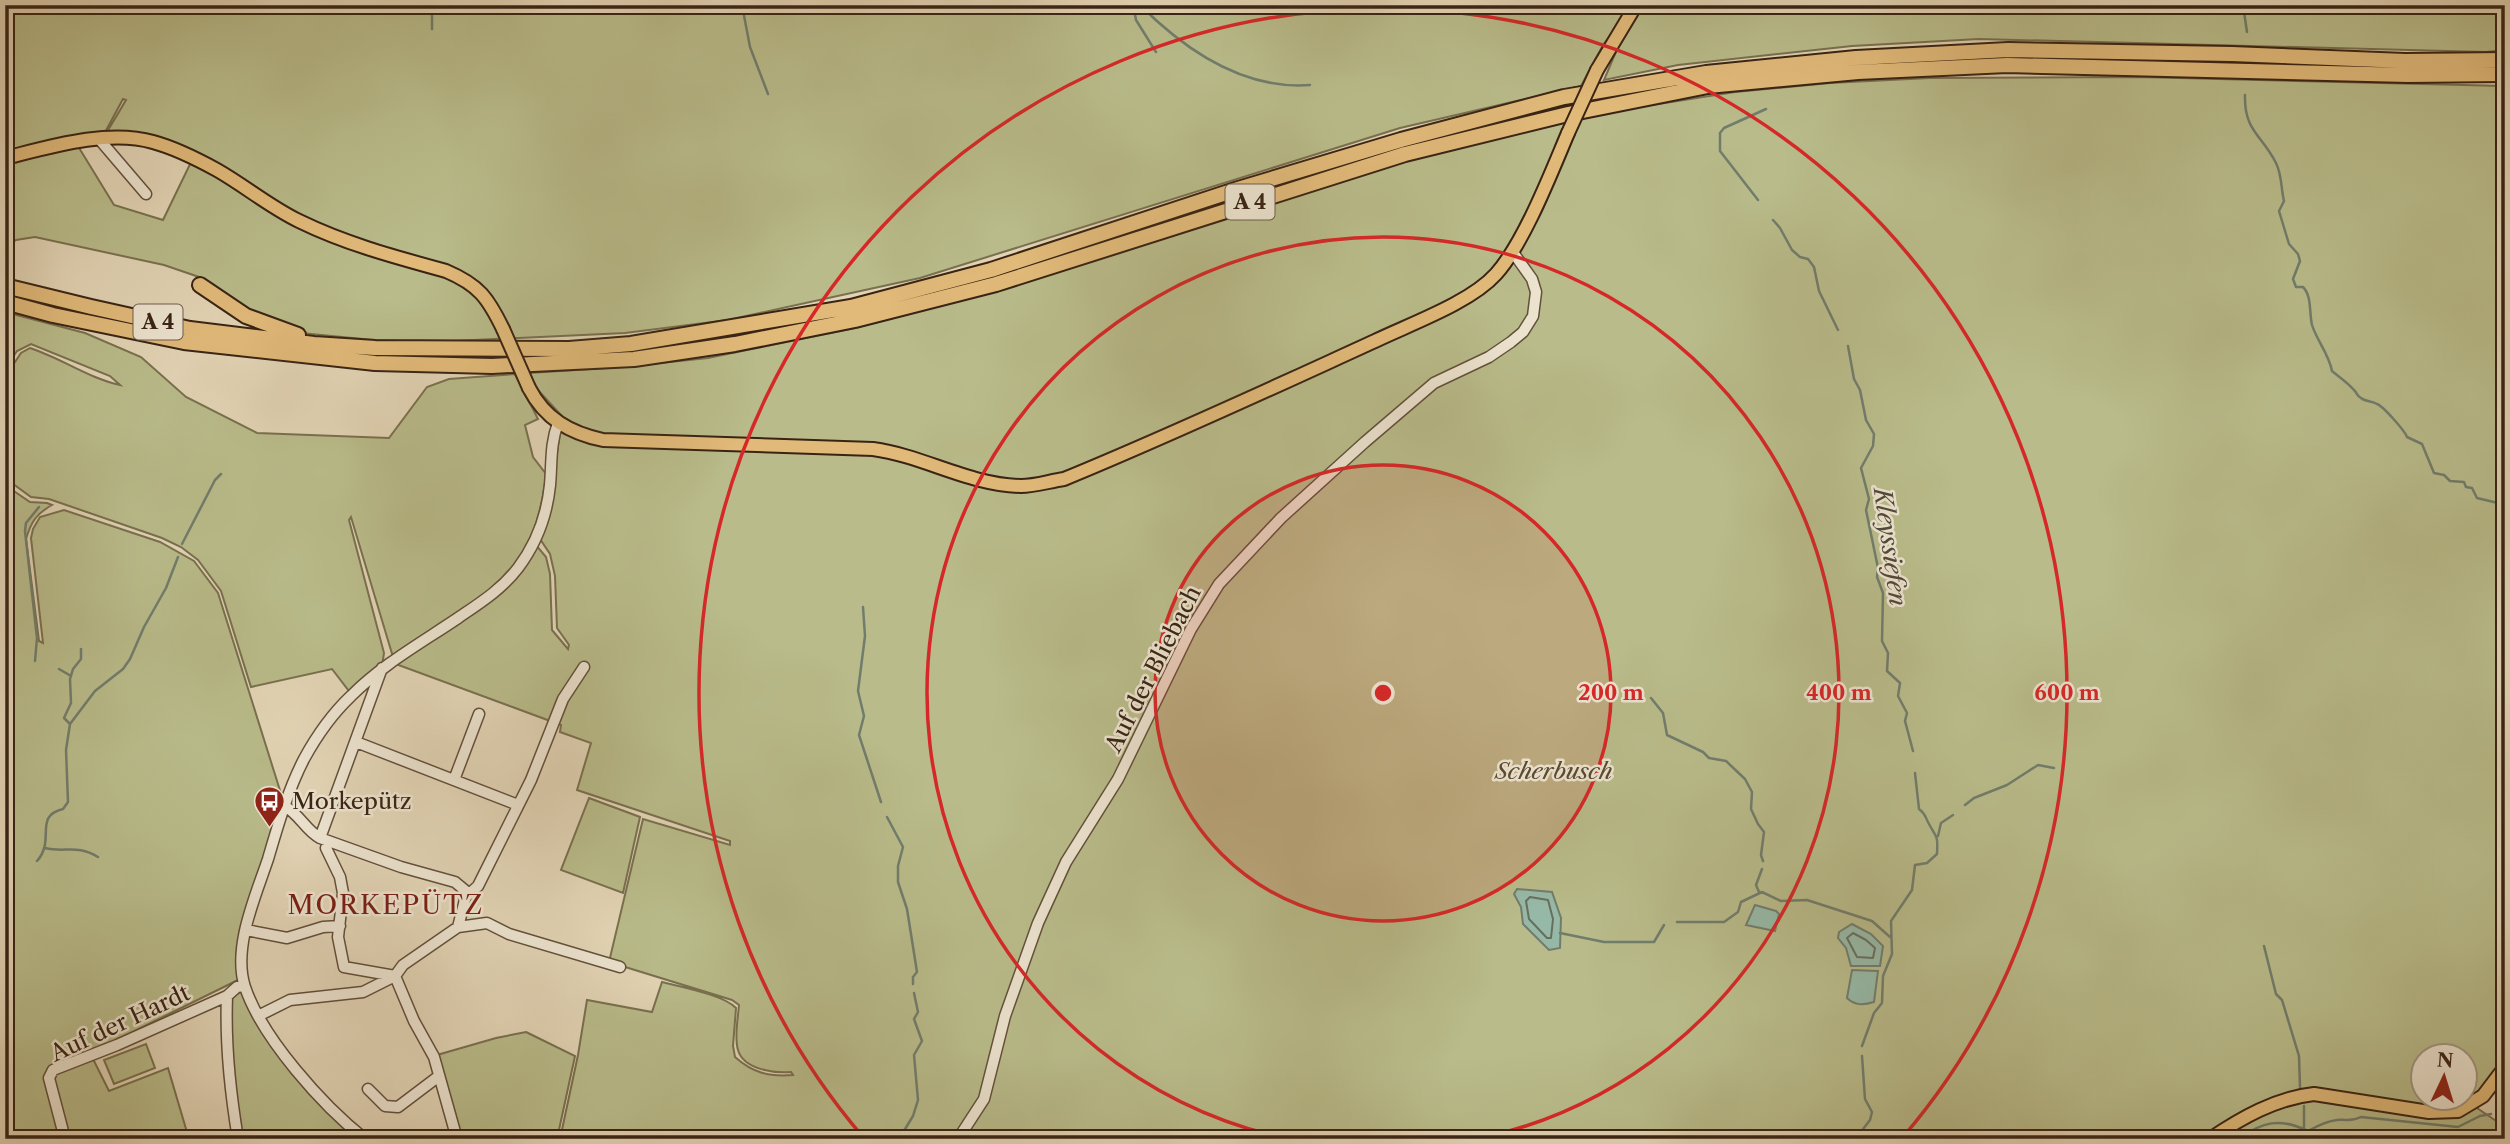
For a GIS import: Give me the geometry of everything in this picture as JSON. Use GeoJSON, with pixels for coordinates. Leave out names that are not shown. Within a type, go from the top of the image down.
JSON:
{"type":"FeatureCollection","features":[{"type":"Feature","properties":{"kind":"highway","name":"A 4"},"geometry":{"type":"LineString","coordinates":[[5,286],[190,329],[314,344],[375,348],[569,349],[631,344],[851,307],[991,270],[1238,189],[1401,140],[1564,97],[1706,73],[1856,58],[2008,50],[2232,54],[2405,61],[2505,60]]}},
{"type":"Feature","properties":{"kind":"highway","name":"A 4"},"geometry":{"type":"LineString","coordinates":[[5,302],[53,315],[184,342],[375,363],[492,366],[634,359],[735,344],[880,313],[996,284],[1405,154],[1568,114],[1708,86],[1858,72],[2007,65],[2408,75],[2505,74]]}},
{"type":"Feature","properties":{"kind":"highway"},"geometry":{"type":"LineString","coordinates":[[200,285],[246,316],[308,338],[314,344]]}},
{"type":"Feature","properties":{"kind":"main road"},"geometry":{"type":"LineString","coordinates":[[5,158],[72,141],[151,141],[216,170],[295,219],[336,239],[463,278],[474,285],[490,303],[529,388],[542,409],[558,423],[580,435],[617,442],[886,451],[983,482],[1024,486],[1064,479],[1120,456],[1432,315],[1485,285],[1512,251],[1597,70],[1636,5]]}},
{"type":"Feature","properties":{"kind":"main road"},"geometry":{"type":"LineString","coordinates":[[2210,1139],[2234,1123],[2297,1096],[2314,1094],[2429,1112],[2458,1111],[2483,1096],[2505,1067]]}},
{"type":"Feature","properties":{"kind":"street"},"geometry":{"type":"LineString","coordinates":[[99,139],[146,194]]}},
{"type":"Feature","properties":{"kind":"street","name":"Auf der Bliebach"},"geometry":{"type":"LineString","coordinates":[[958,1139],[984,1099],[1009,1005],[1038,923],[1066,862],[1118,779],[1191,629],[1219,584],[1281,518],[1434,383],[1489,357],[1523,332],[1533,316],[1536,292],[1532,279],[1512,251]]}},
{"type":"Feature","properties":{"kind":"street"},"geometry":{"type":"LineString","coordinates":[[365,1139],[346,1124],[296,1070],[258,1016],[244,986],[242,960],[246,930],[284,806],[304,760],[326,725],[350,696],[382,668],[496,593],[518,568],[536,540],[545,513],[553,437],[558,423]]}},
{"type":"Feature","properties":{"kind":"street"},"geometry":{"type":"LineString","coordinates":[[458,927],[467,896],[478,886],[531,780],[563,699],[584,667]]}},
{"type":"Feature","properties":{"kind":"street"},"geometry":{"type":"LineString","coordinates":[[382,668],[324,840],[341,877],[343,893],[338,937],[344,967],[395,976]]}},
{"type":"Feature","properties":{"kind":"street"},"geometry":{"type":"LineString","coordinates":[[454,780],[479,714]]}},
{"type":"Feature","properties":{"kind":"street"},"geometry":{"type":"LineString","coordinates":[[356,742],[518,805]]}},
{"type":"Feature","properties":{"kind":"street"},"geometry":{"type":"LineString","coordinates":[[284,806],[313,834],[324,840],[401,867],[455,882],[464,888],[467,896]]}},
{"type":"Feature","properties":{"kind":"street"},"geometry":{"type":"LineString","coordinates":[[258,1016],[290,1000],[363,992],[395,976],[403,965],[458,927],[487,923],[509,934],[620,967]]}},
{"type":"Feature","properties":{"kind":"street"},"geometry":{"type":"LineString","coordinates":[[246,930],[288,938],[340,926]]}},
{"type":"Feature","properties":{"kind":"street"},"geometry":{"type":"LineString","coordinates":[[395,976],[435,1057],[457,1139]]}},
{"type":"Feature","properties":{"kind":"street","name":"Auf der Hardt"},"geometry":{"type":"LineString","coordinates":[[65,1139],[48,1077],[53,1070],[117,1045],[244,986]]}},
{"type":"Feature","properties":{"kind":"street","name":"Auf der Hardt"},"geometry":{"type":"LineString","coordinates":[[227,996],[225,1030],[228,1081],[238,1139]]}},
{"type":"Feature","properties":{"kind":"street"},"geometry":{"type":"LineString","coordinates":[[368,1089],[386,1106],[398,1107],[439,1076]]}},
{"type":"Feature","properties":{"kind":"green space"},"geometry":{"type":"Polygon","coordinates":[[[5,5],[1633,5],[1603,45],[1581,86],[1400,128],[920,278],[728,320],[625,333],[432,342],[301,333],[238,307],[199,277],[164,265],[35,237],[16,240],[5,246],[5,5]],[[123,99],[103,136],[73,138],[114,205],[163,220],[194,156],[104,137],[126,100],[123,99]]]}},
{"type":"Feature","properties":{"kind":"green space"},"geometry":{"type":"Polygon","coordinates":[[[1644,5],[1835,5],[1853,12],[1898,5],[2505,5],[2505,50],[2486,52],[1979,39],[1852,46],[1678,65],[1604,80],[1618,47],[1644,5]]]}},
{"type":"Feature","properties":{"kind":"green space","name":"Scherbusch"},"geometry":{"type":"Polygon","coordinates":[[[2138,77],[2505,86],[2505,1063],[2478,1094],[2478,1042],[2408,1042],[2408,1105],[2314,1091],[2205,1139],[560,1139],[587,1000],[652,1012],[662,982],[712,995],[736,1008],[733,1046],[735,1057],[762,1073],[793,1075],[791,1072],[760,1069],[741,1057],[736,1039],[739,1005],[732,1000],[609,962],[643,819],[730,845],[730,841],[577,790],[591,743],[560,732],[561,725],[393,663],[499,594],[536,545],[546,557],[550,574],[552,630],[568,649],[569,645],[557,628],[555,576],[550,554],[540,539],[555,468],[562,416],[537,389],[529,373],[708,358],[855,328],[999,290],[1406,159],[1569,118],[1735,92],[1830,83],[1930,78],[2138,77]]]}},
{"type":"Feature","properties":{"kind":"green space"},"geometry":{"type":"Polygon","coordinates":[[[5,312],[85,333],[141,357],[186,397],[257,433],[389,438],[427,387],[449,379],[515,374],[538,419],[525,425],[533,457],[546,474],[539,511],[529,542],[515,566],[476,604],[393,657],[351,517],[349,520],[384,653],[382,666],[349,691],[332,669],[251,687],[221,591],[198,560],[181,547],[162,538],[49,499],[31,497],[5,478],[5,377],[21,353],[30,348],[97,378],[120,385],[110,376],[31,344],[17,351],[5,369],[5,312]]]}},
{"type":"Feature","properties":{"kind":"green space"},"geometry":{"type":"Polygon","coordinates":[[[5,485],[30,502],[52,505],[35,519],[26,539],[39,641],[43,643],[31,538],[40,517],[64,510],[160,542],[194,561],[218,593],[283,800],[243,919],[240,979],[90,1053],[109,1091],[168,1068],[189,1139],[5,1139],[5,485]]]}},
{"type":"Feature","properties":{"kind":"green space"},"geometry":{"type":"Polygon","coordinates":[[[589,798],[640,817],[623,893],[561,870],[589,798]]]}},
{"type":"Feature","properties":{"kind":"green space"},"geometry":{"type":"Polygon","coordinates":[[[241,991],[257,1021],[286,1062],[334,1116],[359,1139],[242,1139],[232,1085],[227,1002],[241,991]]]}},
{"type":"Feature","properties":{"kind":"green space"},"geometry":{"type":"Polygon","coordinates":[[[526,1032],[575,1056],[557,1139],[460,1139],[437,1055],[526,1032]]]}},
{"type":"Feature","properties":{"kind":"green space"},"geometry":{"type":"Polygon","coordinates":[[[146,1044],[155,1068],[114,1084],[104,1060],[146,1044]]]}},
{"type":"Feature","properties":{"kind":"green space"},"geometry":{"type":"Polygon","coordinates":[[[2312,1097],[2428,1115],[2478,1112],[2478,1109],[2505,1127],[2505,1139],[2215,1139],[2292,1099],[2312,1097]]]}},
{"type":"Feature","properties":{"kind":"water"},"geometry":{"type":"Polygon","coordinates":[[[1517,889],[1552,892],[1561,918],[1560,948],[1549,950],[1523,924],[1521,907],[1514,894],[1517,889]]]}},
{"type":"Feature","properties":{"kind":"water"},"geometry":{"type":"Polygon","coordinates":[[[1755,905],[1779,914],[1775,931],[1746,925],[1755,905]]]}},
{"type":"Feature","properties":{"kind":"water"},"geometry":{"type":"Polygon","coordinates":[[[1852,924],[1871,934],[1883,946],[1880,966],[1851,966],[1846,948],[1838,938],[1839,932],[1852,924]]]}},
{"type":"Feature","properties":{"kind":"water"},"geometry":{"type":"Polygon","coordinates":[[[1852,970],[1878,971],[1874,1002],[1860,1004],[1847,998],[1852,970]]]}},
{"type":"Feature","properties":{"kind":"waterway"},"geometry":{"type":"LineString","coordinates":[[429,5],[432,29]]}},
{"type":"Feature","properties":{"kind":"waterway"},"geometry":{"type":"LineString","coordinates":[[742,5],[750,47],[768,94]]}},
{"type":"Feature","properties":{"kind":"waterway"},"geometry":{"type":"LineString","coordinates":[[1127,5],[1134,9],[1136,20],[1156,52]]}},
{"type":"Feature","properties":{"kind":"waterway"},"geometry":{"type":"LineString","coordinates":[[1140,5],[1176,37],[1217,64],[1262,81],[1310,85]]}},
{"type":"Feature","properties":{"kind":"waterway"},"geometry":{"type":"LineString","coordinates":[[2243,5],[2247,32]]}},
{"type":"Feature","properties":{"kind":"waterway"},"geometry":{"type":"LineString","coordinates":[[2245,95],[2247,117],[2278,168],[2284,201],[2279,211],[2289,244],[2298,254],[2300,261],[2293,279],[2296,287],[2303,287],[2308,295],[2312,325],[2332,371],[2359,397],[2384,409],[2407,437],[2422,444],[2434,473],[2444,475],[2450,481],[2464,482],[2466,487],[2472,488],[2477,498],[2502,504],[2501,510],[2505,512]]}},
{"type":"Feature","properties":{"kind":"waterway","name":"Kleyssiefen"},"geometry":{"type":"LineString","coordinates":[[1758,200],[1720,151],[1720,133],[1724,128],[1766,109]]}},
{"type":"Feature","properties":{"kind":"waterway","name":"Kleyssiefen"},"geometry":{"type":"LineString","coordinates":[[1773,220],[1792,250],[1800,257],[1808,259],[1814,267],[1819,291],[1838,330]]}},
{"type":"Feature","properties":{"kind":"waterway","name":"Kleyssiefen"},"geometry":{"type":"LineString","coordinates":[[1848,346],[1866,420],[1874,434],[1873,446],[1861,468],[1869,499],[1866,510],[1878,568],[1877,577],[1883,593],[1882,641],[1888,653],[1887,671],[1900,683],[1898,696],[1907,713],[1905,721],[1913,751]]}},
{"type":"Feature","properties":{"kind":"waterway"},"geometry":{"type":"LineString","coordinates":[[182,544],[215,480],[221,474]]}},
{"type":"Feature","properties":{"kind":"waterway"},"geometry":{"type":"LineString","coordinates":[[35,661],[37,638],[25,531],[26,523],[39,507]]}},
{"type":"Feature","properties":{"kind":"waterway"},"geometry":{"type":"LineString","coordinates":[[70,724],[95,691],[123,669],[130,659],[166,588],[178,557]]}},
{"type":"Feature","properties":{"kind":"waterway"},"geometry":{"type":"LineString","coordinates":[[863,607],[865,636],[858,691],[864,716],[859,735],[881,802]]}},
{"type":"Feature","properties":{"kind":"waterway"},"geometry":{"type":"LineString","coordinates":[[37,861],[45,845],[49,817],[63,809],[68,802],[66,750],[70,724],[64,718],[71,703],[70,679],[73,669],[81,659],[81,649]]}},
{"type":"Feature","properties":{"kind":"waterway"},"geometry":{"type":"LineString","coordinates":[[59,669],[71,676]]}},
{"type":"Feature","properties":{"kind":"waterway"},"geometry":{"type":"LineString","coordinates":[[1651,698],[1663,713],[1667,735],[1703,752],[1709,758],[1726,761],[1745,779],[1752,792],[1751,809],[1764,832],[1761,855],[1763,861]]}},
{"type":"Feature","properties":{"kind":"waterway"},"geometry":{"type":"LineString","coordinates":[[1965,805],[1974,798],[2007,785],[2038,765],[2054,768]]}},
{"type":"Feature","properties":{"kind":"waterway","name":"Kleyssiefen"},"geometry":{"type":"LineString","coordinates":[[1862,1046],[1874,1013],[1882,1003],[1883,976],[1892,954],[1891,921],[1912,890],[1915,865],[1927,863],[1937,854],[1936,838],[1919,809],[1915,773]]}},
{"type":"Feature","properties":{"kind":"waterway"},"geometry":{"type":"LineString","coordinates":[[1938,836],[1941,823],[1953,815]]}},
{"type":"Feature","properties":{"kind":"waterway"},"geometry":{"type":"LineString","coordinates":[[887,817],[903,847],[898,866],[898,882],[907,909],[917,972],[913,977],[913,984]]}},
{"type":"Feature","properties":{"kind":"waterway"},"geometry":{"type":"LineString","coordinates":[[45,848],[84,851],[98,857]]}},
{"type":"Feature","properties":{"kind":"waterway"},"geometry":{"type":"LineString","coordinates":[[1759,892],[1756,885],[1762,869]]}},
{"type":"Feature","properties":{"kind":"waterway"},"geometry":{"type":"LineString","coordinates":[[1677,922],[1724,922],[1738,912],[1741,902],[1762,892],[1781,901],[1807,900],[1872,921],[1890,937]]}},
{"type":"Feature","properties":{"kind":"waterway"},"geometry":{"type":"LineString","coordinates":[[1560,933],[1604,942],[1654,942],[1664,925]]}},
{"type":"Feature","properties":{"kind":"waterway"},"geometry":{"type":"LineString","coordinates":[[2264,946],[2276,994],[2282,1000],[2299,1056],[2300,1087]]}},
{"type":"Feature","properties":{"kind":"waterway"},"geometry":{"type":"LineString","coordinates":[[899,1139],[913,1116],[918,1100],[914,1055],[922,1041],[914,1019],[918,1012],[914,993]]}},
{"type":"Feature","properties":{"kind":"waterway","name":"Kleyssiefen"},"geometry":{"type":"LineString","coordinates":[[1862,1056],[1865,1099],[1872,1112],[1870,1120],[1860,1133],[1866,1139]]}},
{"type":"Feature","properties":{"kind":"waterway"},"geometry":{"type":"LineString","coordinates":[[2304,1106],[2304,1127]]}},
{"type":"Feature","properties":{"kind":"waterway"},"geometry":{"type":"LineString","coordinates":[[2237,1139],[2271,1123],[2288,1124],[2308,1131],[2330,1121],[2361,1117],[2458,1127],[2480,1116],[2491,1114]]}},
{"type":"Feature","properties":{"kind":"place","name":"Morkepütz"},"geometry":{"type":"Point","coordinates":[269,828]}},
{"type":"Feature","properties":{"kind":"district","name":"MORKEPÜTZ"},"geometry":{"type":"Point","coordinates":[386,905]}}]}
